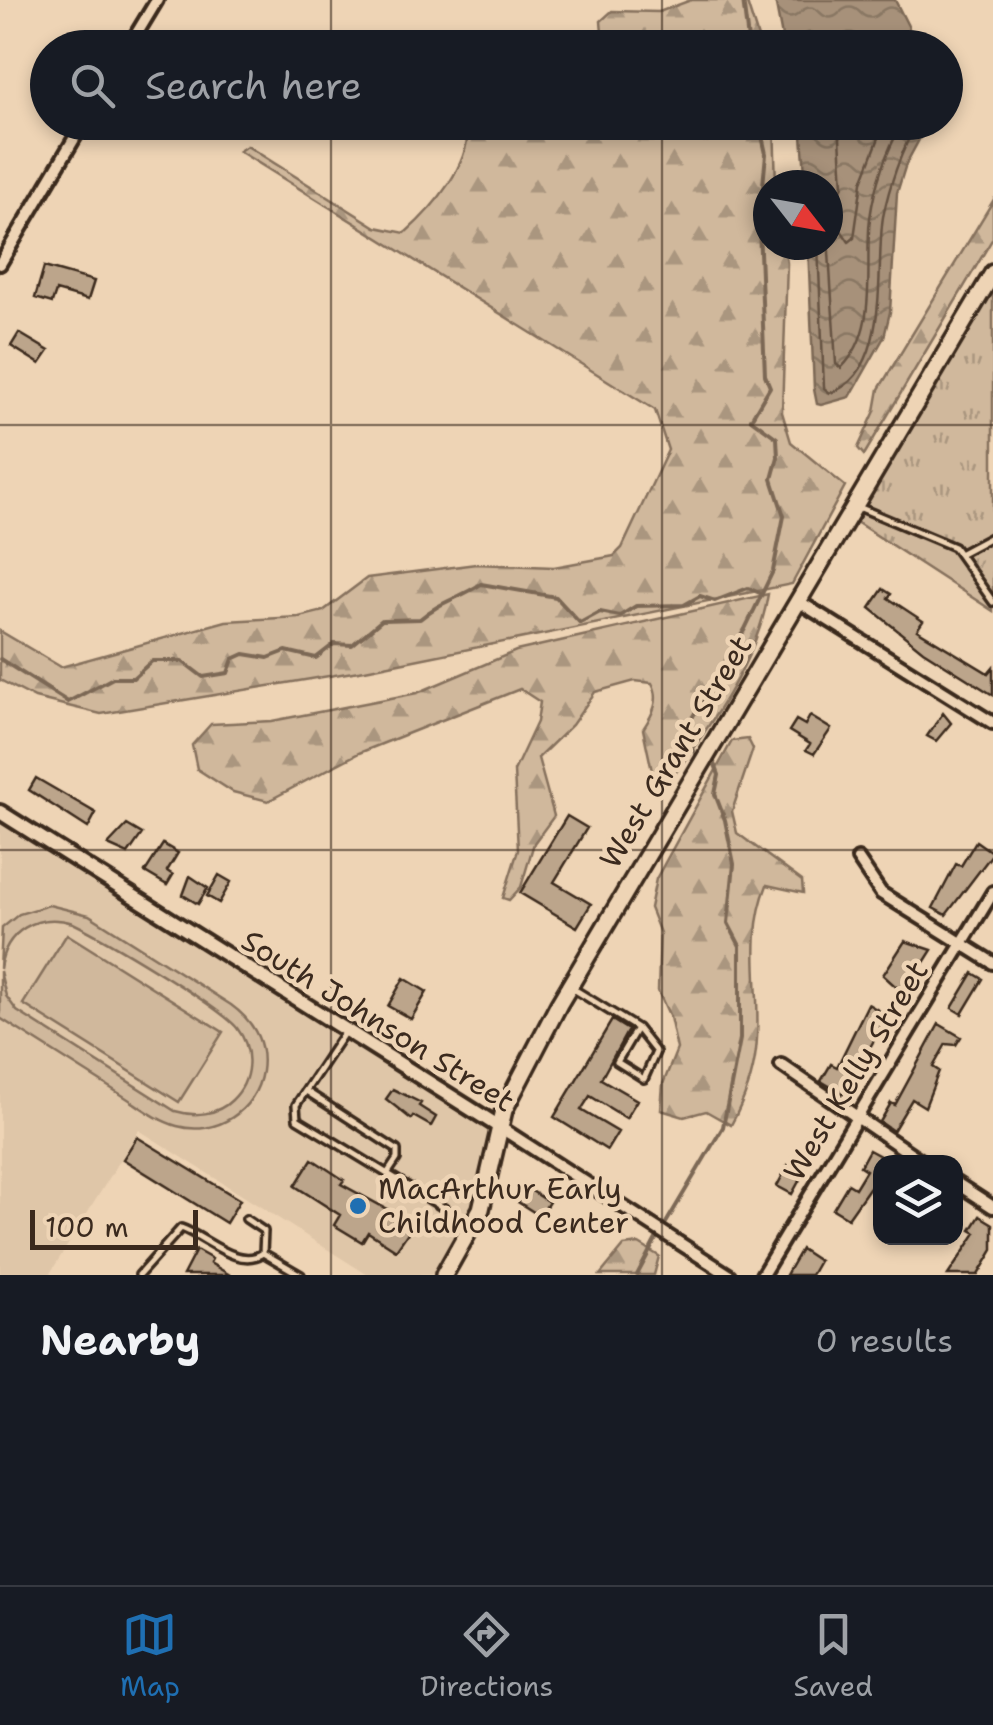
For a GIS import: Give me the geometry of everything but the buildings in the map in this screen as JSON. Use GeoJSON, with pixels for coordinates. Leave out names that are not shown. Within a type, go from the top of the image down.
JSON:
{"type":"FeatureCollection","features":[{"type":"Feature","properties":{"kind":"main road","name":"West Grant Street"},"geometry":{"type":"LineString","coordinates":[[444,1275],[474,1225],[498,1126],[569,986],[993,274]]}},
{"type":"Feature","properties":{"kind":"street"},"geometry":{"type":"LineString","coordinates":[[138,30],[156,0]]}},
{"type":"Feature","properties":{"kind":"street"},"geometry":{"type":"LineString","coordinates":[[0,264],[73,140]]}},
{"type":"Feature","properties":{"kind":"street"},"geometry":{"type":"LineString","coordinates":[[798,601],[993,723]]}},
{"type":"Feature","properties":{"kind":"street","name":"South Johnson Street"},"geometry":{"type":"LineString","coordinates":[[0,812],[729,1275]]}},
{"type":"Feature","properties":{"kind":"street"},"geometry":{"type":"LineString","coordinates":[[858,859],[881,894],[993,963]]}},
{"type":"Feature","properties":{"kind":"street","name":"West Kelly Street"},"geometry":{"type":"LineString","coordinates":[[762,1275],[993,892]]}},
{"type":"Feature","properties":{"kind":"street"},"geometry":{"type":"LineString","coordinates":[[781,1065],[912,1155]]}},
{"type":"Feature","properties":{"kind":"street"},"geometry":{"type":"LineString","coordinates":[[963,1188],[993,1207]]}},
{"type":"Feature","properties":{"kind":"lane"},"geometry":{"type":"LineString","coordinates":[[854,505],[961,553],[993,602]]}},
{"type":"Feature","properties":{"kind":"lane"},"geometry":{"type":"LineString","coordinates":[[961,553],[993,536]]}},
{"type":"Feature","properties":{"kind":"lane"},"geometry":{"type":"LineString","coordinates":[[569,986],[638,1028],[656,1052],[644,1078],[617,1062],[638,1028]]}},
{"type":"Feature","properties":{"kind":"lane"},"geometry":{"type":"LineString","coordinates":[[346,1030],[296,1105],[298,1119],[474,1225]]}},
{"type":"Feature","properties":{"kind":"lane"},"geometry":{"type":"LineString","coordinates":[[306,1091],[396,1150],[397,1160],[387,1174]]}},
{"type":"Feature","properties":{"kind":"lane"},"geometry":{"type":"LineString","coordinates":[[246,1219],[264,1231],[263,1253]]}},
{"type":"Feature","properties":{"kind":"lane"},"geometry":{"type":"LineString","coordinates":[[139,1275],[182,1228],[200,1234],[234,1256],[256,1258],[263,1253]]}},
{"type":"Feature","properties":{"kind":"lane"},"geometry":{"type":"LineString","coordinates":[[263,1253],[301,1275]]}},
{"type":"Feature","properties":{"kind":"shaded area"},"geometry":{"type":"Polygon","coordinates":[[[0,812],[498,1126],[486,1188],[444,1275],[368,1275],[139,1130],[49,1275],[0,1275],[0,812]]]}},
{"type":"Feature","properties":{"kind":"green space"},"geometry":{"type":"Polygon","coordinates":[[[691,0],[746,0],[756,30],[602,30],[601,21],[612,11],[659,12],[691,0]]]}},
{"type":"Feature","properties":{"kind":"green space"},"geometry":{"type":"Polygon","coordinates":[[[467,140],[775,140],[776,170],[753,170],[753,260],[786,260],[782,412],[791,442],[845,486],[792,584],[365,670],[101,714],[35,698],[0,680],[0,631],[61,667],[226,621],[299,617],[323,611],[367,578],[476,564],[554,567],[614,556],[622,548],[668,450],[655,410],[239,151],[247,146],[376,227],[405,233],[439,198],[457,169],[467,140]]]}},
{"type":"Feature","properties":{"kind":"green space"},"geometry":{"type":"Polygon","coordinates":[[[993,201],[993,238],[864,455],[858,448],[875,411],[879,389],[993,201]]]}},
{"type":"Feature","properties":{"kind":"green space"},"geometry":{"type":"Polygon","coordinates":[[[993,272],[993,611],[847,516],[993,272]]]}},
{"type":"Feature","properties":{"kind":"green space"},"geometry":{"type":"Polygon","coordinates":[[[768,594],[763,618],[742,668],[714,718],[668,783],[652,771],[643,729],[655,706],[652,683],[635,681],[595,692],[572,725],[538,758],[554,816],[534,843],[521,887],[509,900],[503,898],[518,850],[514,771],[537,722],[540,702],[520,689],[359,753],[268,801],[233,792],[197,769],[192,745],[211,724],[272,721],[417,693],[516,651],[768,594]]]}},
{"type":"Feature","properties":{"kind":"green space"},"geometry":{"type":"Polygon","coordinates":[[[748,739],[753,749],[732,811],[737,833],[802,881],[803,893],[767,885],[760,906],[755,948],[756,1050],[747,1089],[731,1125],[706,1111],[684,1117],[661,1110],[663,1084],[677,1049],[670,1017],[658,991],[660,933],[650,908],[656,879],[732,741],[748,739]]]}},
{"type":"Feature","properties":{"kind":"green space"},"geometry":{"type":"Polygon","coordinates":[[[49,905],[89,915],[246,1018],[260,1042],[263,1061],[258,1085],[243,1109],[206,1128],[177,1126],[146,1111],[0,1018],[0,971],[6,996],[17,1011],[175,1111],[213,1112],[232,1100],[244,1084],[248,1055],[237,1028],[185,989],[73,923],[47,920],[25,928],[8,944],[0,969],[2,928],[19,914],[49,905]]]}},
{"type":"Feature","properties":{"kind":"green space"},"geometry":{"type":"Polygon","coordinates":[[[67,934],[223,1032],[179,1102],[23,1004],[67,934]]]}},
{"type":"Feature","properties":{"kind":"green space"},"geometry":{"type":"Polygon","coordinates":[[[639,1244],[659,1256],[654,1275],[600,1275],[624,1246],[639,1244]]]}},
{"type":"Feature","properties":{"kind":"water"},"geometry":{"type":"Polygon","coordinates":[[[775,0],[895,0],[909,28],[907,30],[781,30],[775,0]]]}},
{"type":"Feature","properties":{"kind":"water"},"geometry":{"type":"Polygon","coordinates":[[[802,140],[919,140],[897,193],[890,312],[884,337],[850,397],[821,405],[817,404],[809,260],[843,260],[843,170],[805,170],[802,140]]]}},
{"type":"Feature","properties":{"kind":"waterway"},"geometry":{"type":"LineString","coordinates":[[743,0],[747,30]]}},
{"type":"Feature","properties":{"kind":"waterway"},"geometry":{"type":"LineString","coordinates":[[696,754],[688,745],[686,728],[745,629],[773,571],[784,516],[772,479],[778,457],[777,438],[751,419],[770,387],[765,375],[759,227],[766,154],[763,140]]}},
{"type":"Feature","properties":{"kind":"waterway"},"geometry":{"type":"LineString","coordinates":[[0,659],[68,702],[113,678],[133,678],[152,661],[182,661],[203,677],[228,673],[233,659],[244,654],[268,658],[286,651],[316,658],[334,644],[352,645],[382,620],[420,619],[481,584],[556,597],[580,623],[600,612],[620,616],[636,606],[684,605],[700,596],[715,601],[748,588],[762,594]]}},
{"type":"Feature","properties":{"kind":"waterway"},"geometry":{"type":"LineString","coordinates":[[666,1223],[723,1127],[740,1039],[740,946],[728,923],[734,864],[715,794],[719,775],[714,762]]}},
{"type":"Feature","properties":{"kind":"waterway"},"geometry":{"type":"LineString","coordinates":[[637,1275],[656,1239]]}},
{"type":"Feature","properties":{"kind":"place","name":"MacArthur Early Childhood Center"},"geometry":{"type":"Point","coordinates":[358,1206]}}]}
